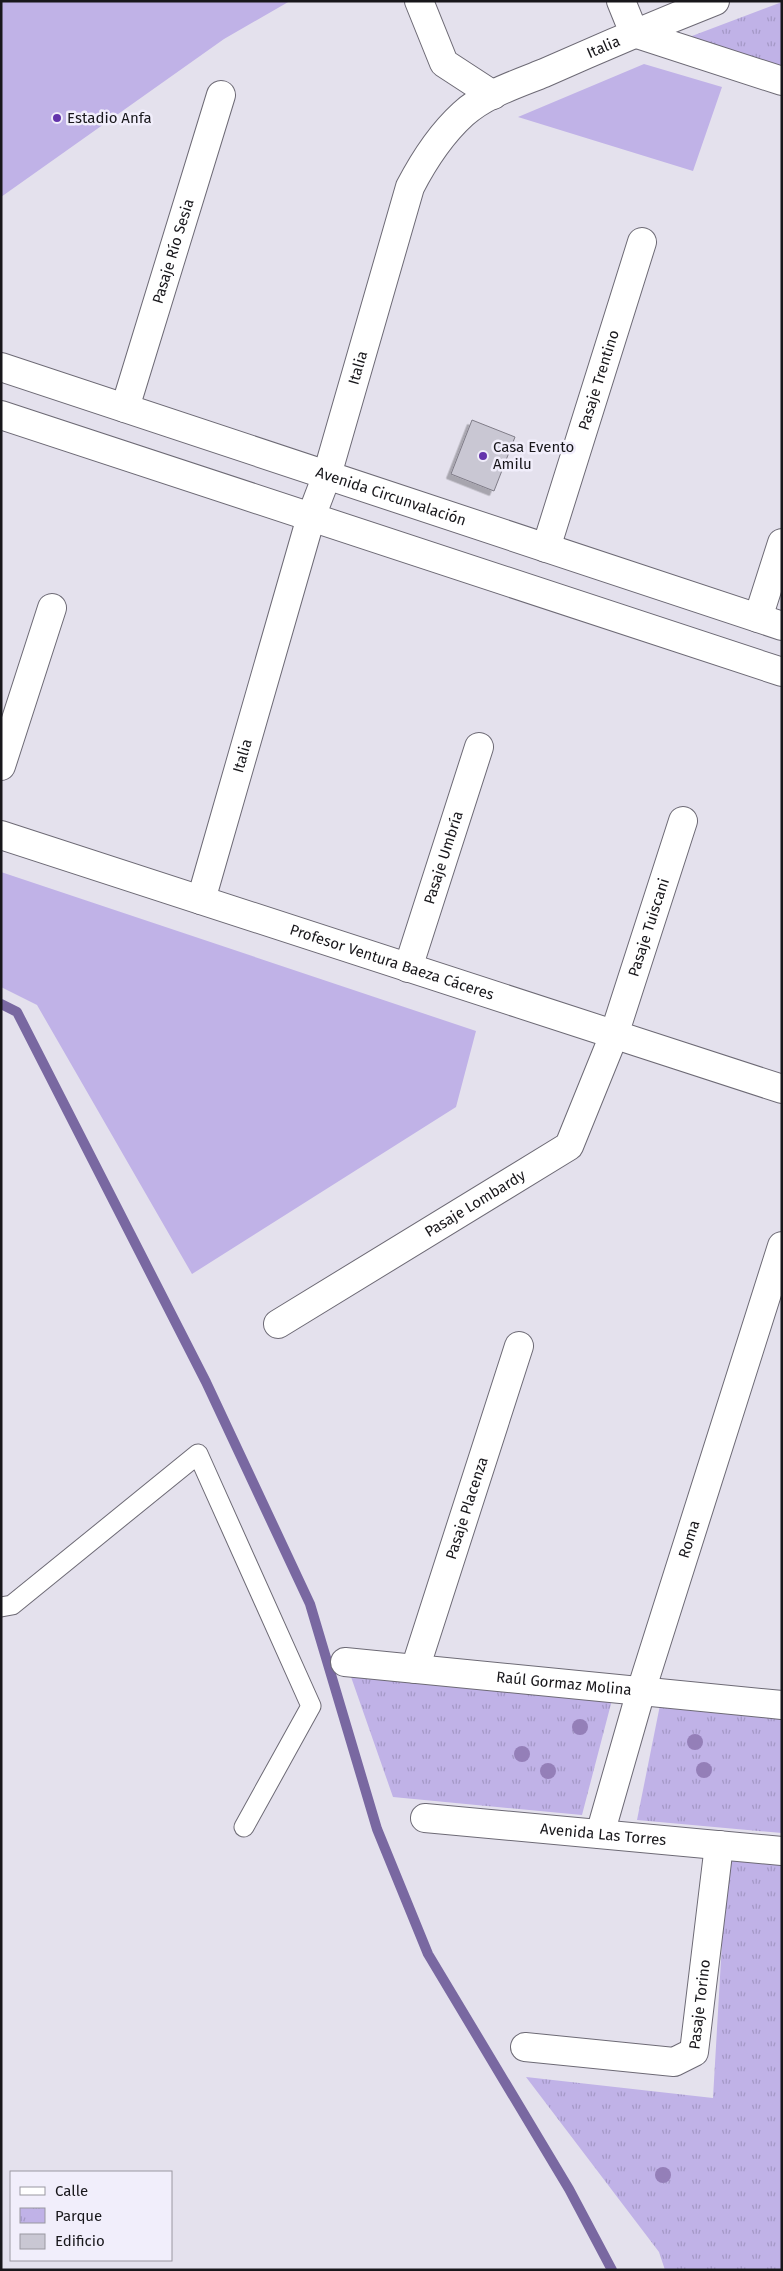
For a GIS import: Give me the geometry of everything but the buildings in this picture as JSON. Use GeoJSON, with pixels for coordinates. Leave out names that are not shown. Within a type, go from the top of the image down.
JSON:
{"type":"FeatureCollection","features":[{"type":"Feature","properties":{"kind":"street"},"geometry":{"type":"LineString","coordinates":[[419,1],[444,63],[493,95]]}},
{"type":"Feature","properties":{"kind":"street"},"geometry":{"type":"LineString","coordinates":[[621,1],[634,33],[782,81]]}},
{"type":"Feature","properties":{"kind":"street","name":"Italia"},"geometry":{"type":"LineString","coordinates":[[201,900],[311,517],[327,475],[410,187],[423,162],[439,139],[464,113],[493,95],[634,33],[715,1]]}},
{"type":"Feature","properties":{"kind":"street","name":"Pasaje Río Sesia"},"geometry":{"type":"LineString","coordinates":[[125,408],[221,95]]}},
{"type":"Feature","properties":{"kind":"street","name":"Pasaje Trentino"},"geometry":{"type":"LineString","coordinates":[[546,548],[642,242]]}},
{"type":"Feature","properties":{"kind":"street","name":"Avenida Circunvalación"},"geometry":{"type":"LineString","coordinates":[[1,367],[770,622]]}},
{"type":"Feature","properties":{"kind":"street"},"geometry":{"type":"LineString","coordinates":[[1,415],[782,672]]}},
{"type":"Feature","properties":{"kind":"street"},"geometry":{"type":"LineString","coordinates":[[770,622],[782,543]]}},
{"type":"Feature","properties":{"kind":"street"},"geometry":{"type":"LineString","coordinates":[[1,766],[52,608]]}},
{"type":"Feature","properties":{"kind":"street","name":"Pasaje Umbría"},"geometry":{"type":"LineString","coordinates":[[408,968],[479,747]]}},
{"type":"Feature","properties":{"kind":"street","name":"Pasaje Tuiscani"},"geometry":{"type":"LineString","coordinates":[[614,1035],[682,821]]}},
{"type":"Feature","properties":{"kind":"street","name":"Profesor Ventura Baeza Cáceres"},"geometry":{"type":"LineString","coordinates":[[1,835],[782,1089]]}},
{"type":"Feature","properties":{"kind":"street","name":"Pasaje Lombardy"},"geometry":{"type":"LineString","coordinates":[[278,1324],[569,1146],[614,1035]]}},
{"type":"Feature","properties":{"kind":"street","name":"Roma"},"geometry":{"type":"LineString","coordinates":[[600,1834],[641,1691],[782,1246]]}},
{"type":"Feature","properties":{"kind":"street","name":"Pasaje Placenza"},"geometry":{"type":"LineString","coordinates":[[414,1669],[519,1346]]}},
{"type":"Feature","properties":{"kind":"street","name":"Raúl Gormaz Molina"},"geometry":{"type":"LineString","coordinates":[[345,1662],[782,1705]]}},
{"type":"Feature","properties":{"kind":"street","name":"Avenida Las Torres"},"geometry":{"type":"LineString","coordinates":[[425,1818],[782,1851]]}},
{"type":"Feature","properties":{"kind":"street","name":"Pasaje Torino"},"geometry":{"type":"LineString","coordinates":[[525,2047],[674,2062],[694,2052],[719,1846]]}},
{"type":"Feature","properties":{"kind":"lane"},"geometry":{"type":"LineString","coordinates":[[1,1607],[12,1604],[198,1454],[247,1567],[311,1706],[244,1826]]}},
{"type":"Feature","properties":{"kind":"green space","name":"Estadio Anfa"},"geometry":{"type":"Polygon","coordinates":[[[1,1],[290,1],[224,39],[1,197],[1,1]]]}},
{"type":"Feature","properties":{"kind":"green space"},"geometry":{"type":"Polygon","coordinates":[[[782,2],[782,70],[684,39],[782,2]]]}},
{"type":"Feature","properties":{"kind":"green space"},"geometry":{"type":"Polygon","coordinates":[[[644,64],[722,87],[693,171],[518,117],[644,64]]]}},
{"type":"Feature","properties":{"kind":"green space"},"geometry":{"type":"Polygon","coordinates":[[[1,872],[476,1031],[456,1107],[192,1274],[37,1005],[1,987],[1,872]]]}},
{"type":"Feature","properties":{"kind":"green space"},"geometry":{"type":"Polygon","coordinates":[[[350,1674],[612,1700],[582,1815],[393,1797],[350,1674]]]}},
{"type":"Feature","properties":{"kind":"green space"},"geometry":{"type":"Polygon","coordinates":[[[660,1705],[782,1718],[782,1833],[637,1820],[660,1705]]]}},
{"type":"Feature","properties":{"kind":"green space"},"geometry":{"type":"Polygon","coordinates":[[[727,1856],[782,1861],[782,2270],[665,2270],[659,2252],[526,2077],[713,2098],[727,1856]]]}},
{"type":"Feature","properties":{"kind":"waterway"},"geometry":{"type":"LineString","coordinates":[[1,1004],[17,1012],[206,1382],[310,1604],[377,1829],[428,1954],[569,2189],[612,2270]]}},
{"type":"Feature","properties":{"kind":"place","name":"Estadio Anfa"},"geometry":{"type":"Point","coordinates":[57,118]}},
{"type":"Feature","properties":{"kind":"place","name":"Casa Evento Amilu"},"geometry":{"type":"Point","coordinates":[483,456]}}]}
